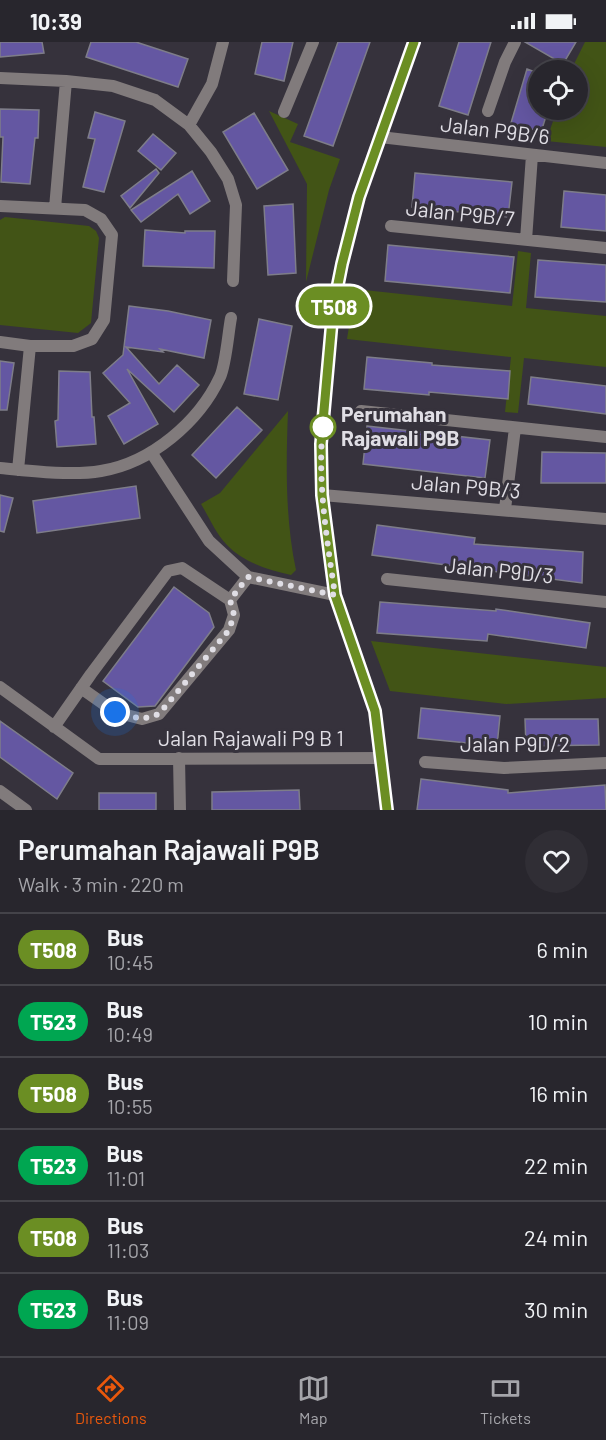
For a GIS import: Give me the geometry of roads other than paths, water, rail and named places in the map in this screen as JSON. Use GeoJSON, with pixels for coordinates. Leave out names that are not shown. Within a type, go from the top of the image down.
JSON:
{"type":"FeatureCollection","features":[{"type":"Feature","properties":{"kind":"street"},"geometry":{"type":"LineString","coordinates":[[189,125],[212,84],[223,42]]}},
{"type":"Feature","properties":{"kind":"street"},"geometry":{"type":"LineString","coordinates":[[284,112],[313,42]]}},
{"type":"Feature","properties":{"kind":"street"},"geometry":{"type":"LineString","coordinates":[[387,810],[375,711],[335,595],[322,495],[321,444],[333,309],[342,264],[359,197],[414,42]]}},
{"type":"Feature","properties":{"kind":"street"},"geometry":{"type":"LineString","coordinates":[[488,111],[505,62],[515,42]]}},
{"type":"Feature","properties":{"kind":"street"},"geometry":{"type":"LineString","coordinates":[[0,78],[113,86],[154,100],[189,125],[211,152],[228,179],[236,205],[233,281]]}},
{"type":"Feature","properties":{"kind":"street"},"geometry":{"type":"LineString","coordinates":[[55,208],[66,81]]}},
{"type":"Feature","properties":{"kind":"street","name":"Jalan P9B/6"},"geometry":{"type":"LineString","coordinates":[[380,138],[606,164]]}},
{"type":"Feature","properties":{"kind":"street","name":"Jalan P9B/7"},"geometry":{"type":"LineString","coordinates":[[526,240],[532,155]]}},
{"type":"Feature","properties":{"kind":"street"},"geometry":{"type":"LineString","coordinates":[[0,206],[85,210],[101,219],[112,235],[104,320],[92,339],[73,346],[30,346],[0,342]]}},
{"type":"Feature","properties":{"kind":"street","name":"Jalan P9B/7"},"geometry":{"type":"LineString","coordinates":[[392,226],[606,248]]}},
{"type":"Feature","properties":{"kind":"street"},"geometry":{"type":"LineString","coordinates":[[0,468],[48,473],[102,471],[143,458],[176,436],[201,408],[221,376],[231,318]]}},
{"type":"Feature","properties":{"kind":"street"},"geometry":{"type":"LineString","coordinates":[[18,470],[30,346]]}},
{"type":"Feature","properties":{"kind":"street"},"geometry":{"type":"LineString","coordinates":[[361,411],[606,437]]}},
{"type":"Feature","properties":{"kind":"street"},"geometry":{"type":"LineString","coordinates":[[505,509],[514,428]]}},
{"type":"Feature","properties":{"kind":"street"},"geometry":{"type":"LineString","coordinates":[[152,452],[209,541],[248,577],[335,595]]}},
{"type":"Feature","properties":{"kind":"street","name":"Jalan P9B/3"},"geometry":{"type":"LineString","coordinates":[[322,495],[606,519]]}},
{"type":"Feature","properties":{"kind":"street"},"geometry":{"type":"LineString","coordinates":[[54,727],[81,688],[168,571],[182,568],[230,600],[234,615],[229,630],[159,714],[142,719],[115,712],[81,688]]}},
{"type":"Feature","properties":{"kind":"street"},"geometry":{"type":"LineString","coordinates":[[230,600],[248,577]]}},
{"type":"Feature","properties":{"kind":"street","name":"Jalan P9D/3"},"geometry":{"type":"LineString","coordinates":[[387,579],[606,602]]}},
{"type":"Feature","properties":{"kind":"street","name":"Jalan Rajawali P9 B 1"},"geometry":{"type":"LineString","coordinates":[[0,687],[99,759],[381,758]]}},
{"type":"Feature","properties":{"kind":"street"},"geometry":{"type":"LineString","coordinates":[[179,758],[180,810]]}},
{"type":"Feature","properties":{"kind":"street","name":"Jalan P9D/2"},"geometry":{"type":"LineString","coordinates":[[425,762],[504,768],[606,763]]}},
{"type":"Feature","properties":{"kind":"street"},"geometry":{"type":"LineString","coordinates":[[0,791],[26,810]]}},
{"type":"Feature","properties":{"kind":"place","name":"Perumahan Rajawali P9B"},"geometry":{"type":"Point","coordinates":[323,427]}}]}
